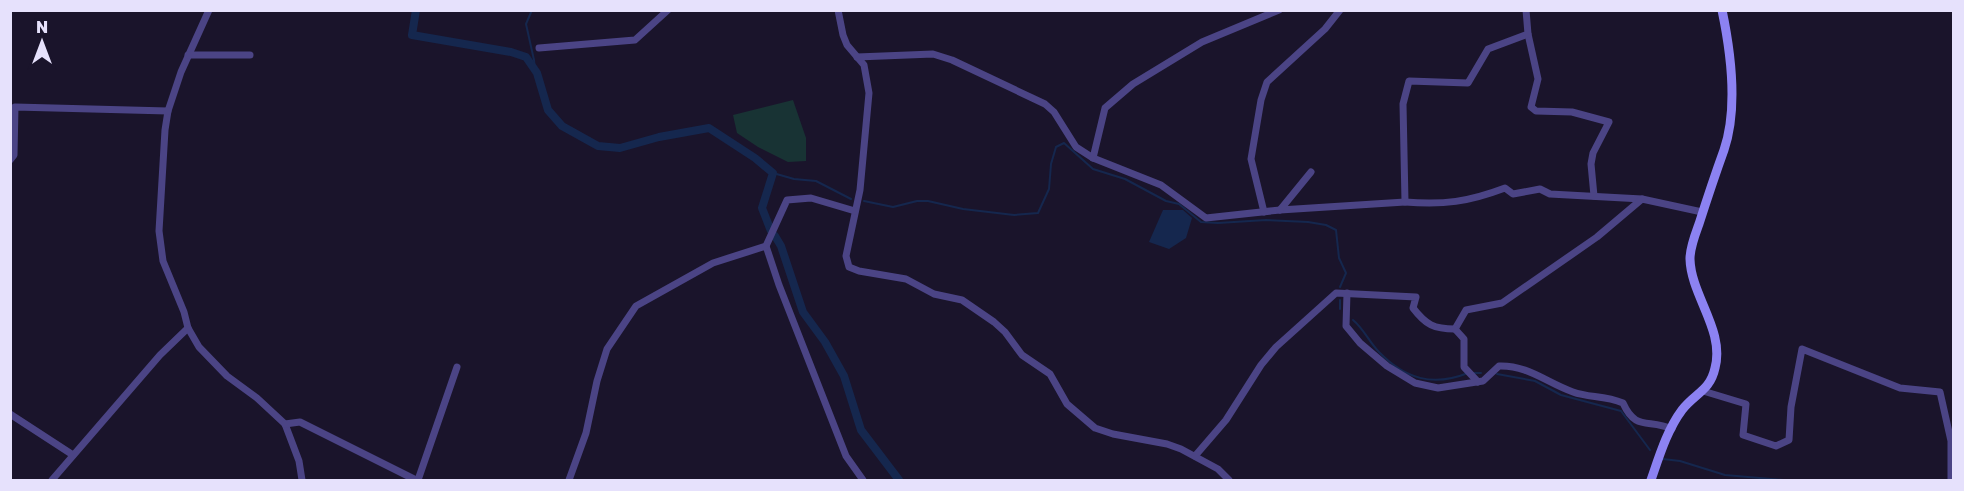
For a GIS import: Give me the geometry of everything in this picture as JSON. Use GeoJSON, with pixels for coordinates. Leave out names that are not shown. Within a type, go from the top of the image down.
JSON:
{"type":"FeatureCollection","features":[{"type":"Feature","properties":{"kind":"street"},"geometry":{"type":"LineString","coordinates":[[209,10],[181,72],[168,111],[160,202],[160,245],[166,272],[184,312],[188,328],[199,347],[227,376],[257,398],[285,424],[299,461],[302,480]]}},
{"type":"Feature","properties":{"kind":"street"},"geometry":{"type":"LineString","coordinates":[[539,48],[635,40],[668,10]]}},
{"type":"Feature","properties":{"kind":"street"},"geometry":{"type":"LineString","coordinates":[[838,10],[847,45],[864,65],[869,93],[864,156],[846,256],[849,267],[859,272],[906,279],[934,294],[962,300],[994,322],[1005,332],[1022,355],[1050,374],[1067,404],[1095,428],[1113,434],[1167,444],[1218,469],[1229,480]]}},
{"type":"Feature","properties":{"kind":"street"},"geometry":{"type":"LineString","coordinates":[[1092,158],[1105,108],[1133,84],[1202,42],[1279,10]]}},
{"type":"Feature","properties":{"kind":"street"},"geometry":{"type":"LineString","coordinates":[[1264,212],[1251,159],[1261,100],[1267,82],[1324,29],[1340,10]]}},
{"type":"Feature","properties":{"kind":"street"},"geometry":{"type":"LineString","coordinates":[[1526,10],[1528,34],[1538,79],[1531,107],[1536,111],[1572,112],[1608,122],[1593,153],[1591,164],[1594,196]]}},
{"type":"Feature","properties":{"kind":"street"},"geometry":{"type":"LineString","coordinates":[[1651,480],[1682,410],[1703,391],[1712,378],[1718,352],[1690,258],[1693,241],[1724,149],[1729,126],[1730,49],[1722,10]]}},
{"type":"Feature","properties":{"kind":"street"},"geometry":{"type":"LineString","coordinates":[[1405,202],[1403,104],[1409,81],[1468,83],[1488,49],[1528,34]]}},
{"type":"Feature","properties":{"kind":"street"},"geometry":{"type":"LineString","coordinates":[[857,57],[933,54],[952,60],[1045,104],[1054,112],[1076,147],[1092,158],[1161,185],[1206,218],[1280,210],[1405,202],[1439,204],[1480,198],[1505,188],[1513,194],[1540,189],[1550,194],[1642,199],[1702,212]]}},
{"type":"Feature","properties":{"kind":"street"},"geometry":{"type":"LineString","coordinates":[[188,55],[250,55]]}},
{"type":"Feature","properties":{"kind":"street"},"geometry":{"type":"LineString","coordinates":[[10,160],[14,155],[15,107],[168,111]]}},
{"type":"Feature","properties":{"kind":"street"},"geometry":{"type":"LineString","coordinates":[[1280,210],[1311,172]]}},
{"type":"Feature","properties":{"kind":"street"},"geometry":{"type":"LineString","coordinates":[[855,211],[811,198],[787,200],[766,246],[846,456],[863,480]]}},
{"type":"Feature","properties":{"kind":"street"},"geometry":{"type":"LineString","coordinates":[[1455,329],[1466,310],[1503,303],[1597,237],[1642,199]]}},
{"type":"Feature","properties":{"kind":"street"},"geometry":{"type":"LineString","coordinates":[[569,480],[586,433],[597,381],[607,349],[636,306],[713,263],[766,246]]}},
{"type":"Feature","properties":{"kind":"street"},"geometry":{"type":"LineString","coordinates":[[1195,456],[1226,420],[1260,365],[1276,347],[1336,293],[1416,297],[1413,308],[1422,320],[1438,329],[1455,329],[1464,339],[1464,367],[1478,382]]}},
{"type":"Feature","properties":{"kind":"street"},"geometry":{"type":"LineString","coordinates":[[1347,293],[1346,326],[1360,343],[1387,366],[1414,383],[1438,388],[1478,382],[1483,381],[1499,366],[1513,366],[1541,376],[1573,393],[1610,398],[1623,403],[1628,413],[1644,424],[1662,424],[1672,429]]}},
{"type":"Feature","properties":{"kind":"street"},"geometry":{"type":"LineString","coordinates":[[52,480],[160,355],[188,328]]}},
{"type":"Feature","properties":{"kind":"street"},"geometry":{"type":"LineString","coordinates":[[1703,391],[1746,404],[1743,435],[1776,446],[1789,440],[1791,407],[1802,349],[1900,388],[1940,392],[1951,441],[1951,480]]}},
{"type":"Feature","properties":{"kind":"street"},"geometry":{"type":"LineString","coordinates":[[285,424],[300,422],[417,480],[457,367]]}},
{"type":"Feature","properties":{"kind":"street"},"geometry":{"type":"LineString","coordinates":[[10,414],[73,455]]}},
{"type":"Feature","properties":{"kind":"green space"},"geometry":{"type":"Polygon","coordinates":[[[793,100],[806,138],[806,161],[788,162],[737,133],[733,115],[793,100]]]}},
{"type":"Feature","properties":{"kind":"water"},"geometry":{"type":"Polygon","coordinates":[[[1163,210],[1183,210],[1192,218],[1186,238],[1169,249],[1149,242],[1163,210]]]}},
{"type":"Feature","properties":{"kind":"waterway"},"geometry":{"type":"LineString","coordinates":[[416,10],[412,35],[511,52],[526,57],[537,73],[548,110],[562,126],[598,146],[620,148],[659,137],[709,128],[755,158],[773,173],[762,208],[771,231]]}},
{"type":"Feature","properties":{"kind":"waterway"},"geometry":{"type":"LineString","coordinates":[[532,10],[526,24],[535,70]]}},
{"type":"Feature","properties":{"kind":"waterway"},"geometry":{"type":"LineString","coordinates":[[864,201],[893,207],[917,201],[928,201],[963,209],[1014,215],[1038,213],[1049,189],[1051,164],[1056,147],[1064,143],[1093,169],[1125,179],[1166,201],[1179,204],[1201,222],[1266,220],[1308,222],[1326,225],[1336,230],[1339,258],[1346,273],[1340,287]]}},
{"type":"Feature","properties":{"kind":"waterway"},"geometry":{"type":"LineString","coordinates":[[773,173],[794,179],[816,181],[851,199]]}},
{"type":"Feature","properties":{"kind":"waterway"},"geometry":{"type":"LineString","coordinates":[[775,236],[781,246],[803,312],[825,342],[844,376],[861,430],[899,480]]}},
{"type":"Feature","properties":{"kind":"waterway"},"geometry":{"type":"LineString","coordinates":[[1340,300],[1340,309]]}},
{"type":"Feature","properties":{"kind":"waterway"},"geometry":{"type":"LineString","coordinates":[[1353,320],[1379,352],[1399,369],[1409,374],[1431,380],[1468,373]]}},
{"type":"Feature","properties":{"kind":"waterway"},"geometry":{"type":"LineString","coordinates":[[1474,373],[1481,373]]}},
{"type":"Feature","properties":{"kind":"waterway"},"geometry":{"type":"LineString","coordinates":[[1497,374],[1535,381],[1561,395],[1621,411],[1650,450]]}},
{"type":"Feature","properties":{"kind":"waterway"},"geometry":{"type":"LineString","coordinates":[[1663,459],[1680,461],[1725,475],[1784,480]]}}]}
